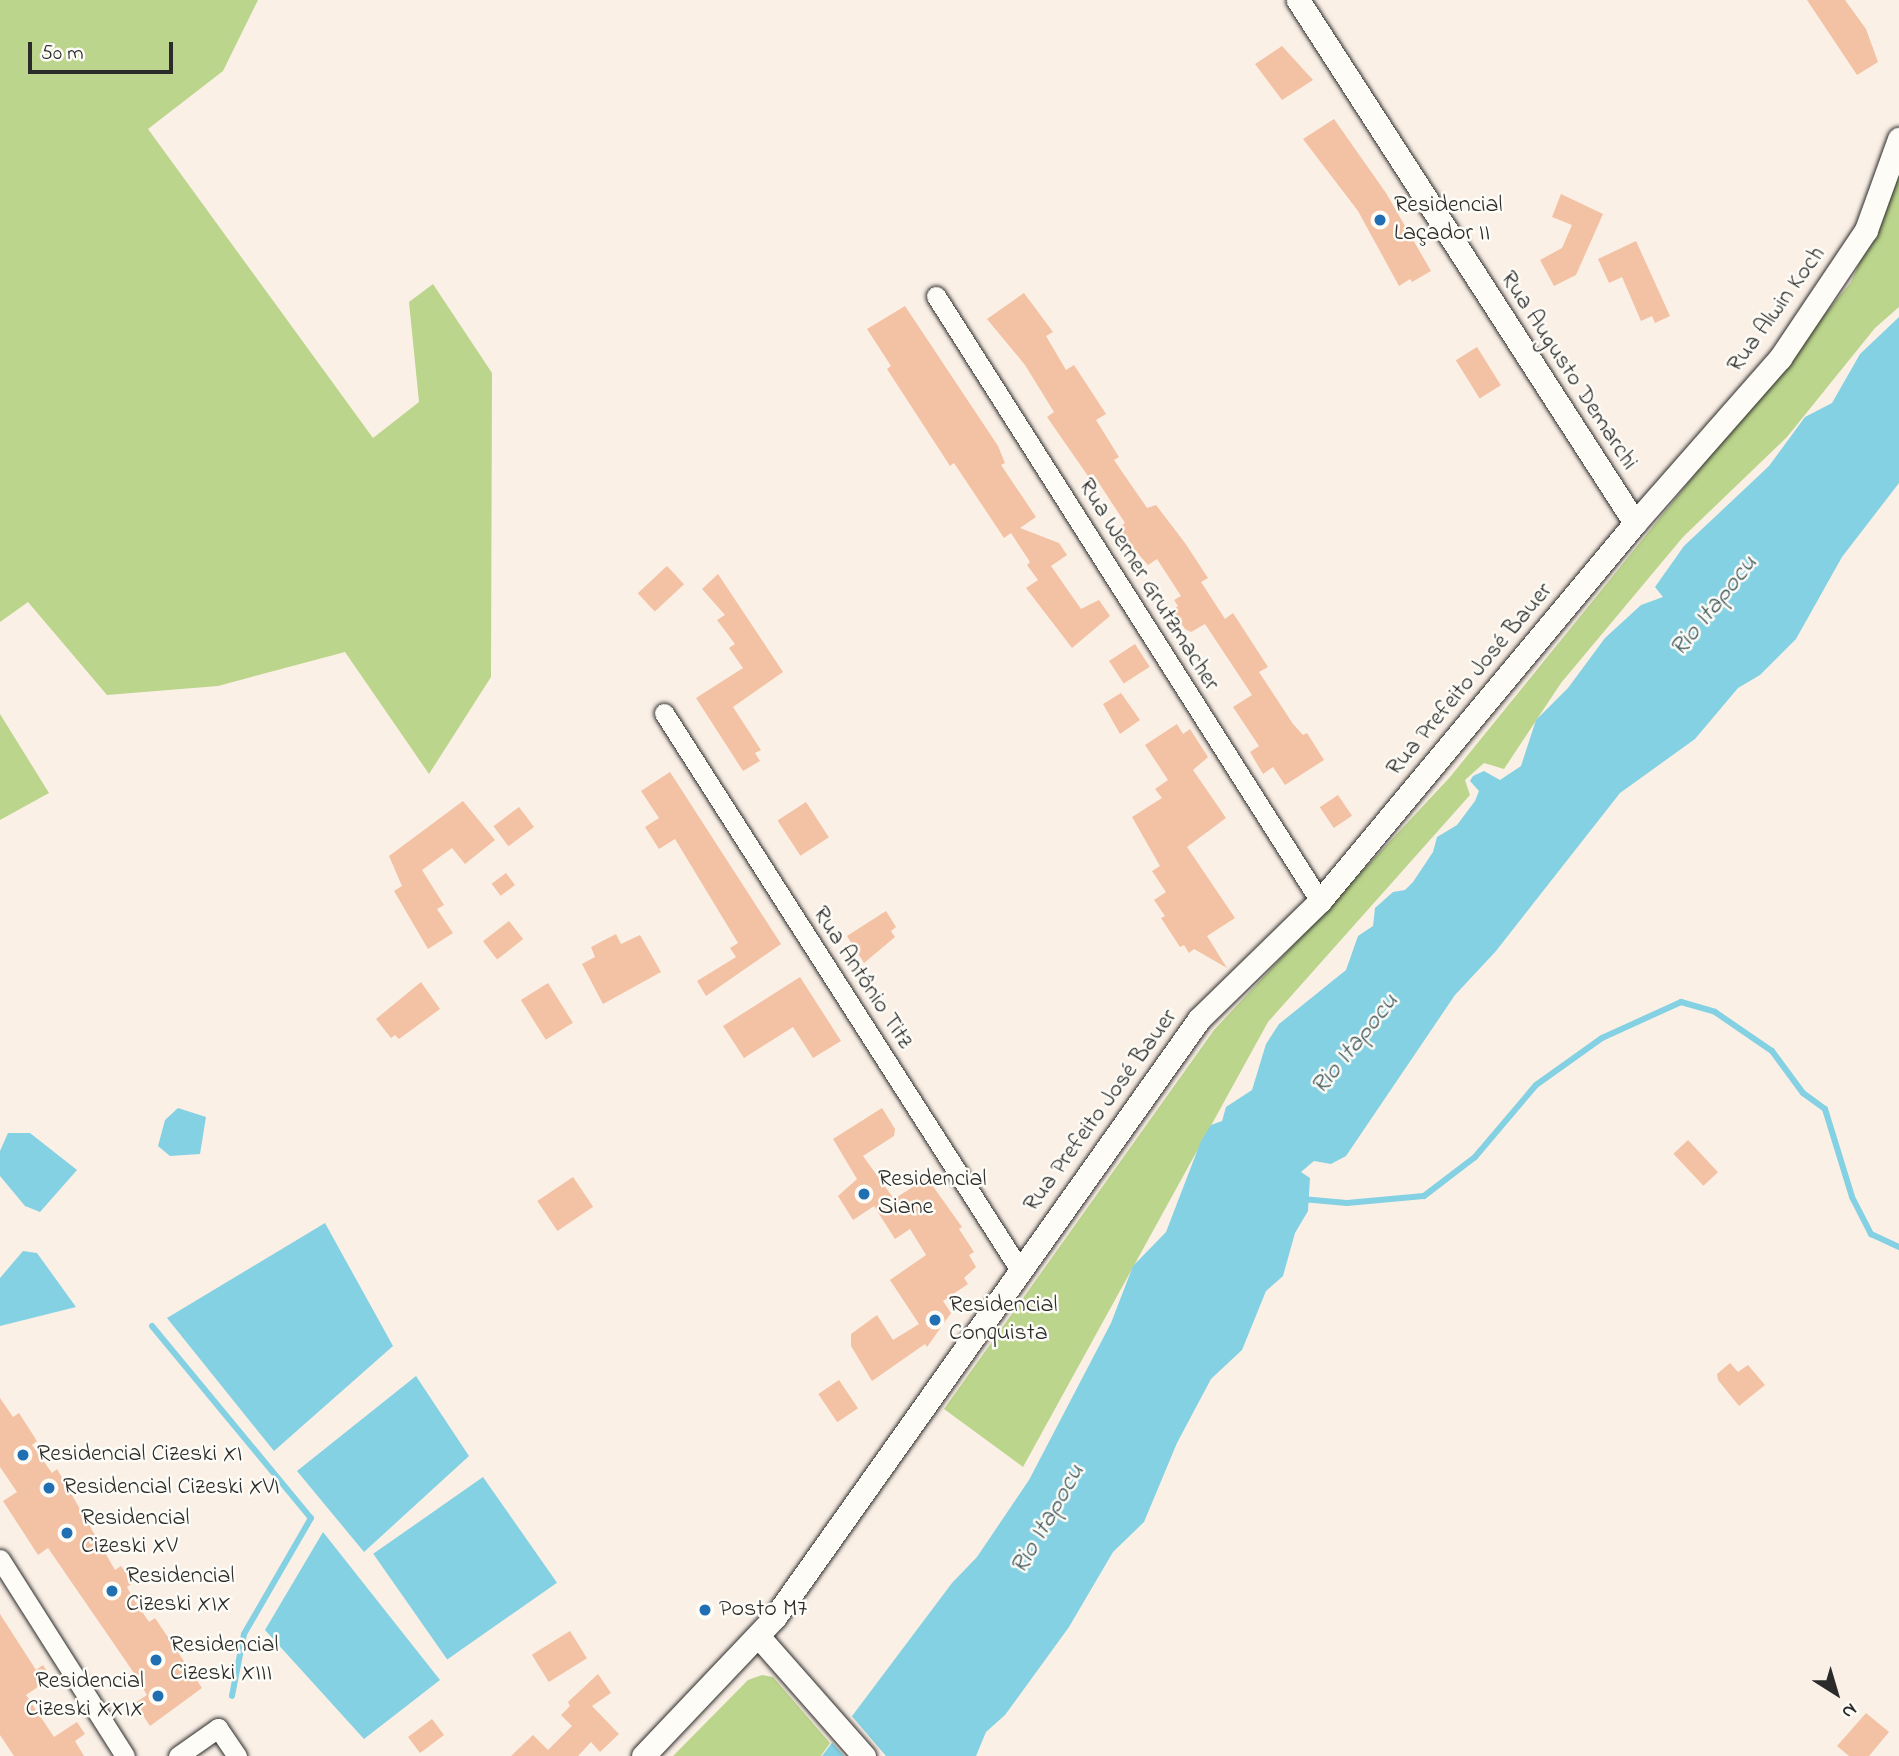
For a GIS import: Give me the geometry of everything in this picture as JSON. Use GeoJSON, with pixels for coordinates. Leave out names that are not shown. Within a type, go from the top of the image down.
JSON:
{"type":"FeatureCollection","features":[{"type":"Feature","properties":{"kind":"street","name":"Rua Augusto Demarchi"},"geometry":{"type":"LineString","coordinates":[[1298,0],[1635,523]]}},
{"type":"Feature","properties":{"kind":"street","name":"Rua Alwin Koch"},"geometry":{"type":"LineString","coordinates":[[1635,523],[1780,358],[1866,230],[1899,139]]}},
{"type":"Feature","properties":{"kind":"street","name":"Rua Werner Grutzmacher"},"geometry":{"type":"LineString","coordinates":[[936,296],[1320,901]]}},
{"type":"Feature","properties":{"kind":"street","name":"Rua Prefeito José Bauer"},"geometry":{"type":"LineString","coordinates":[[643,1756],[759,1637],[1199,1019],[1320,901],[1635,523]]}},
{"type":"Feature","properties":{"kind":"street","name":"Rua Antônio Titz"},"geometry":{"type":"LineString","coordinates":[[664,713],[1020,1270]]}},
{"type":"Feature","properties":{"kind":"street"},"geometry":{"type":"LineString","coordinates":[[0,1559],[125,1756]]}},
{"type":"Feature","properties":{"kind":"street"},"geometry":{"type":"LineString","coordinates":[[759,1637],[864,1756]]}},
{"type":"Feature","properties":{"kind":"street"},"geometry":{"type":"LineString","coordinates":[[178,1756],[218,1728],[237,1756]]}},
{"type":"Feature","properties":{"kind":"green space"},"geometry":{"type":"Polygon","coordinates":[[[0,0],[258,0],[223,71],[148,129],[373,438],[419,402],[409,302],[433,284],[492,373],[491,677],[429,774],[345,652],[218,686],[107,695],[28,602],[0,622],[0,0]]]}},
{"type":"Feature","properties":{"kind":"green space"},"geometry":{"type":"Polygon","coordinates":[[[1899,174],[1899,307],[1875,328],[1787,437],[1683,537],[1561,683],[1504,769],[1484,763],[1465,780],[1470,795],[1268,1022],[1023,1467],[944,1409],[1214,1030],[1450,777],[1851,282],[1899,174]]]}},
{"type":"Feature","properties":{"kind":"green space"},"geometry":{"type":"Polygon","coordinates":[[[0,714],[49,793],[0,820],[0,714]]]}},
{"type":"Feature","properties":{"kind":"green space"},"geometry":{"type":"Polygon","coordinates":[[[762,1675],[773,1677],[830,1743],[821,1756],[673,1756],[748,1680],[762,1675]]]}},
{"type":"Feature","properties":{"kind":"water","name":"Rio Itapocu"},"geometry":{"type":"Polygon","coordinates":[[[1899,317],[1899,483],[1842,557],[1796,639],[1760,675],[1738,688],[1695,739],[1620,793],[1496,951],[1455,995],[1346,1156],[1331,1164],[1314,1161],[1301,1172],[1310,1178],[1308,1211],[1295,1233],[1283,1276],[1266,1291],[1242,1350],[1211,1379],[1177,1443],[1144,1522],[1113,1552],[1069,1627],[1005,1715],[986,1732],[976,1756],[822,1756],[952,1583],[977,1557],[1029,1480],[1111,1323],[1133,1266],[1166,1232],[1201,1141],[1211,1125],[1222,1121],[1226,1107],[1252,1090],[1266,1044],[1279,1024],[1346,970],[1358,936],[1373,926],[1375,908],[1393,892],[1405,890],[1413,882],[1433,852],[1437,837],[1457,825],[1475,801],[1479,791],[1470,781],[1473,776],[1484,771],[1500,780],[1521,766],[1536,720],[1568,688],[1605,638],[1641,605],[1663,597],[1655,587],[1684,546],[1769,466],[1805,417],[1832,403],[1860,354],[1899,317]]]}},
{"type":"Feature","properties":{"kind":"water"},"geometry":{"type":"Polygon","coordinates":[[[178,1108],[206,1117],[200,1154],[170,1156],[158,1146],[165,1120],[178,1108]]]}},
{"type":"Feature","properties":{"kind":"water"},"geometry":{"type":"Polygon","coordinates":[[[8,1133],[30,1133],[77,1170],[40,1212],[25,1206],[0,1176],[0,1151],[8,1133]]]}},
{"type":"Feature","properties":{"kind":"water"},"geometry":{"type":"Polygon","coordinates":[[[325,1223],[393,1346],[274,1451],[167,1318],[325,1223]]]}},
{"type":"Feature","properties":{"kind":"water"},"geometry":{"type":"Polygon","coordinates":[[[23,1251],[37,1253],[76,1307],[0,1326],[0,1278],[23,1251]]]}},
{"type":"Feature","properties":{"kind":"water"},"geometry":{"type":"Polygon","coordinates":[[[416,1376],[469,1456],[364,1552],[297,1471],[416,1376]]]}},
{"type":"Feature","properties":{"kind":"water"},"geometry":{"type":"Polygon","coordinates":[[[483,1477],[557,1583],[447,1660],[373,1554],[483,1477]]]}},
{"type":"Feature","properties":{"kind":"water"},"geometry":{"type":"Polygon","coordinates":[[[323,1532],[440,1680],[364,1739],[265,1630],[323,1532]]]}},
{"type":"Feature","properties":{"kind":"pier"},"geometry":{"type":"Polygon","coordinates":[[[850,1714],[886,1756],[844,1756],[829,1739],[850,1714]]]}},
{"type":"Feature","properties":{"kind":"building"},"geometry":{"type":"Polygon","coordinates":[[[1807,0],[1845,0],[1866,29],[1878,62],[1857,75],[1807,0]]]}},
{"type":"Feature","properties":{"kind":"building"},"geometry":{"type":"Polygon","coordinates":[[[1282,46],[1313,80],[1282,100],[1255,64],[1282,46]]]}},
{"type":"Feature","properties":{"kind":"building"},"geometry":{"type":"Polygon","coordinates":[[[1334,119],[1386,193],[1431,271],[1412,282],[1410,279],[1399,286],[1358,211],[1303,139],[1334,119]]]}},
{"type":"Feature","properties":{"kind":"building"},"geometry":{"type":"Polygon","coordinates":[[[1561,194],[1603,214],[1576,275],[1554,286],[1540,260],[1562,248],[1572,225],[1552,217],[1561,194]]]}},
{"type":"Feature","properties":{"kind":"building"},"geometry":{"type":"Polygon","coordinates":[[[1636,241],[1670,316],[1655,323],[1652,316],[1641,321],[1622,277],[1609,283],[1598,259],[1636,241]]]}},
{"type":"Feature","properties":{"kind":"building"},"geometry":{"type":"Polygon","coordinates":[[[1024,293],[1053,332],[1046,336],[1066,370],[1074,365],[1106,414],[1096,420],[1119,457],[1114,460],[1147,508],[1156,505],[1185,543],[1208,578],[1201,582],[1225,619],[1233,613],[1268,667],[1259,672],[1293,724],[1303,735],[1307,733],[1324,760],[1285,785],[1273,767],[1263,774],[1250,752],[1259,746],[1233,707],[1252,695],[1205,624],[1191,632],[1185,629],[1172,610],[1178,606],[1174,600],[1181,596],[1157,559],[1148,565],[1134,549],[1119,527],[1125,523],[1093,474],[1088,476],[1047,417],[1054,412],[1025,365],[987,319],[1024,293]]]}},
{"type":"Feature","properties":{"kind":"building"},"geometry":{"type":"Polygon","coordinates":[[[905,306],[998,446],[1005,463],[1001,465],[1036,517],[1020,528],[1059,543],[1067,555],[1051,566],[1081,609],[1099,600],[1110,616],[1072,648],[1026,588],[1038,580],[1027,565],[1030,562],[1011,533],[1004,538],[954,463],[950,466],[887,369],[891,366],[867,329],[905,306]]]}},
{"type":"Feature","properties":{"kind":"building"},"geometry":{"type":"Polygon","coordinates":[[[1477,347],[1501,385],[1480,398],[1456,360],[1477,347]]]}},
{"type":"Feature","properties":{"kind":"building"},"geometry":{"type":"Polygon","coordinates":[[[667,566],[684,584],[655,612],[638,593],[667,566]]]}},
{"type":"Feature","properties":{"kind":"building"},"geometry":{"type":"Polygon","coordinates":[[[718,574],[783,672],[733,707],[761,750],[755,753],[760,761],[743,771],[696,698],[743,668],[729,648],[735,644],[717,620],[725,615],[702,589],[718,574]]]}},
{"type":"Feature","properties":{"kind":"building"},"geometry":{"type":"Polygon","coordinates":[[[1135,644],[1150,667],[1124,684],[1109,661],[1135,644]]]}},
{"type":"Feature","properties":{"kind":"building"},"geometry":{"type":"Polygon","coordinates":[[[1121,693],[1140,720],[1120,734],[1103,704],[1121,693]]]}},
{"type":"Feature","properties":{"kind":"building"},"geometry":{"type":"Polygon","coordinates":[[[1177,724],[1183,734],[1190,729],[1208,757],[1193,770],[1226,818],[1187,847],[1235,918],[1207,936],[1227,968],[1194,949],[1189,953],[1184,945],[1180,947],[1161,918],[1165,916],[1154,900],[1166,892],[1152,871],[1160,866],[1132,817],[1162,798],[1155,789],[1168,780],[1145,745],[1177,724]]]}},
{"type":"Feature","properties":{"kind":"building"},"geometry":{"type":"Polygon","coordinates":[[[670,772],[781,944],[706,996],[697,981],[736,957],[730,948],[738,943],[675,839],[659,849],[645,827],[659,818],[641,791],[670,772]]]}},
{"type":"Feature","properties":{"kind":"building"},"geometry":{"type":"Polygon","coordinates":[[[1338,795],[1352,816],[1334,828],[1320,807],[1338,795]]]}},
{"type":"Feature","properties":{"kind":"building"},"geometry":{"type":"Polygon","coordinates":[[[463,801],[495,840],[465,864],[452,848],[422,870],[444,905],[437,909],[453,933],[428,949],[394,891],[402,886],[389,856],[463,801]]]}},
{"type":"Feature","properties":{"kind":"building"},"geometry":{"type":"Polygon","coordinates":[[[806,802],[829,837],[800,856],[777,821],[806,802]]]}},
{"type":"Feature","properties":{"kind":"building"},"geometry":{"type":"Polygon","coordinates":[[[519,807],[534,827],[508,846],[493,826],[519,807]]]}},
{"type":"Feature","properties":{"kind":"building"},"geometry":{"type":"Polygon","coordinates":[[[506,873],[515,885],[501,896],[492,884],[506,873]]]}},
{"type":"Feature","properties":{"kind":"building"},"geometry":{"type":"Polygon","coordinates":[[[886,911],[896,927],[891,931],[895,937],[864,963],[847,936],[886,911]]]}},
{"type":"Feature","properties":{"kind":"building"},"geometry":{"type":"Polygon","coordinates":[[[509,921],[523,939],[497,959],[483,941],[509,921]]]}},
{"type":"Feature","properties":{"kind":"building"},"geometry":{"type":"Polygon","coordinates":[[[616,934],[621,944],[640,935],[661,972],[603,1004],[582,964],[595,957],[591,947],[616,934]]]}},
{"type":"Feature","properties":{"kind":"building"},"geometry":{"type":"Polygon","coordinates":[[[800,977],[841,1041],[813,1058],[793,1027],[744,1058],[723,1026],[800,977]]]}},
{"type":"Feature","properties":{"kind":"building"},"geometry":{"type":"Polygon","coordinates":[[[421,982],[440,1009],[399,1039],[395,1035],[391,1038],[376,1019],[421,982]]]}},
{"type":"Feature","properties":{"kind":"building"},"geometry":{"type":"Polygon","coordinates":[[[548,983],[573,1023],[546,1040],[521,1000],[548,983]]]}},
{"type":"Feature","properties":{"kind":"building"},"geometry":{"type":"Polygon","coordinates":[[[882,1108],[895,1129],[894,1136],[863,1156],[894,1199],[927,1178],[962,1227],[959,1229],[974,1252],[969,1255],[976,1267],[964,1278],[968,1284],[943,1301],[951,1313],[927,1347],[925,1344],[872,1381],[851,1346],[851,1334],[877,1315],[893,1340],[919,1324],[890,1280],[926,1255],[910,1229],[895,1239],[874,1206],[853,1220],[838,1196],[857,1179],[833,1139],[882,1108]]]}},
{"type":"Feature","properties":{"kind":"building"},"geometry":{"type":"Polygon","coordinates":[[[1688,1140],[1718,1172],[1703,1186],[1673,1154],[1688,1140]]]}},
{"type":"Feature","properties":{"kind":"building"},"geometry":{"type":"Polygon","coordinates":[[[573,1177],[593,1207],[557,1231],[537,1201],[573,1177]]]}},
{"type":"Feature","properties":{"kind":"building"},"geometry":{"type":"Polygon","coordinates":[[[1730,1363],[1738,1372],[1748,1365],[1765,1385],[1739,1406],[1718,1380],[1717,1374],[1730,1363]]]}},
{"type":"Feature","properties":{"kind":"building"},"geometry":{"type":"Polygon","coordinates":[[[839,1380],[858,1408],[837,1422],[818,1394],[839,1380]]]}},
{"type":"Feature","properties":{"kind":"building"},"geometry":{"type":"Polygon","coordinates":[[[0,1398],[13,1417],[19,1413],[37,1441],[32,1445],[52,1473],[57,1469],[115,1570],[121,1566],[133,1583],[127,1587],[131,1595],[149,1622],[155,1618],[202,1688],[150,1726],[135,1703],[147,1695],[134,1673],[48,1548],[38,1555],[3,1501],[17,1492],[0,1467],[0,1398]]]}},
{"type":"Feature","properties":{"kind":"building"},"geometry":{"type":"Polygon","coordinates":[[[0,1614],[36,1670],[43,1665],[51,1678],[26,1695],[54,1737],[77,1722],[85,1734],[75,1741],[84,1756],[14,1756],[0,1735],[0,1614]]]}},
{"type":"Feature","properties":{"kind":"building"},"geometry":{"type":"Polygon","coordinates":[[[570,1631],[587,1658],[549,1682],[532,1655],[570,1631]]]}},
{"type":"Feature","properties":{"kind":"building"},"geometry":{"type":"Polygon","coordinates":[[[598,1674],[611,1693],[592,1706],[619,1734],[600,1752],[591,1742],[578,1756],[511,1756],[533,1735],[548,1750],[572,1726],[561,1715],[570,1706],[568,1702],[598,1674]]]}},
{"type":"Feature","properties":{"kind":"building"},"geometry":{"type":"Polygon","coordinates":[[[1866,1713],[1889,1732],[1869,1756],[1849,1756],[1837,1746],[1866,1713]]]}},
{"type":"Feature","properties":{"kind":"building"},"geometry":{"type":"Polygon","coordinates":[[[432,1719],[444,1735],[420,1753],[408,1737],[432,1719]]]}},
{"type":"Feature","properties":{"kind":"waterway"},"geometry":{"type":"LineString","coordinates":[[1302,1199],[1347,1203],[1424,1196],[1475,1157],[1536,1085],[1602,1038],[1681,1002],[1715,1012],[1772,1051],[1803,1093],[1825,1109],[1852,1197],[1871,1234],[1899,1247]]}},
{"type":"Feature","properties":{"kind":"waterway"},"geometry":{"type":"LineString","coordinates":[[152,1326],[311,1518],[244,1634],[232,1696]]}},
{"type":"Feature","properties":{"kind":"place","name":"Residencial Laçador II"},"geometry":{"type":"Point","coordinates":[1380,220]}},
{"type":"Feature","properties":{"kind":"place","name":"Residencial Siane"},"geometry":{"type":"Point","coordinates":[864,1194]}},
{"type":"Feature","properties":{"kind":"place","name":"Residencial Conquista"},"geometry":{"type":"Point","coordinates":[935,1320]}},
{"type":"Feature","properties":{"kind":"place","name":"Residencial Cizeski XI"},"geometry":{"type":"Point","coordinates":[23,1455]}},
{"type":"Feature","properties":{"kind":"place","name":"Residencial Cizeski XVI"},"geometry":{"type":"Point","coordinates":[49,1488]}},
{"type":"Feature","properties":{"kind":"place","name":"Residencial Cizeski XV"},"geometry":{"type":"Point","coordinates":[67,1533]}},
{"type":"Feature","properties":{"kind":"place","name":"Residencial Cizeski XIX"},"geometry":{"type":"Point","coordinates":[112,1591]}},
{"type":"Feature","properties":{"kind":"place","name":"Posto M7"},"geometry":{"type":"Point","coordinates":[705,1610]}},
{"type":"Feature","properties":{"kind":"place","name":"Residencial Cizeski XIII"},"geometry":{"type":"Point","coordinates":[156,1660]}},
{"type":"Feature","properties":{"kind":"place","name":"Residencial Cizeski XXIX"},"geometry":{"type":"Point","coordinates":[158,1696]}}]}
